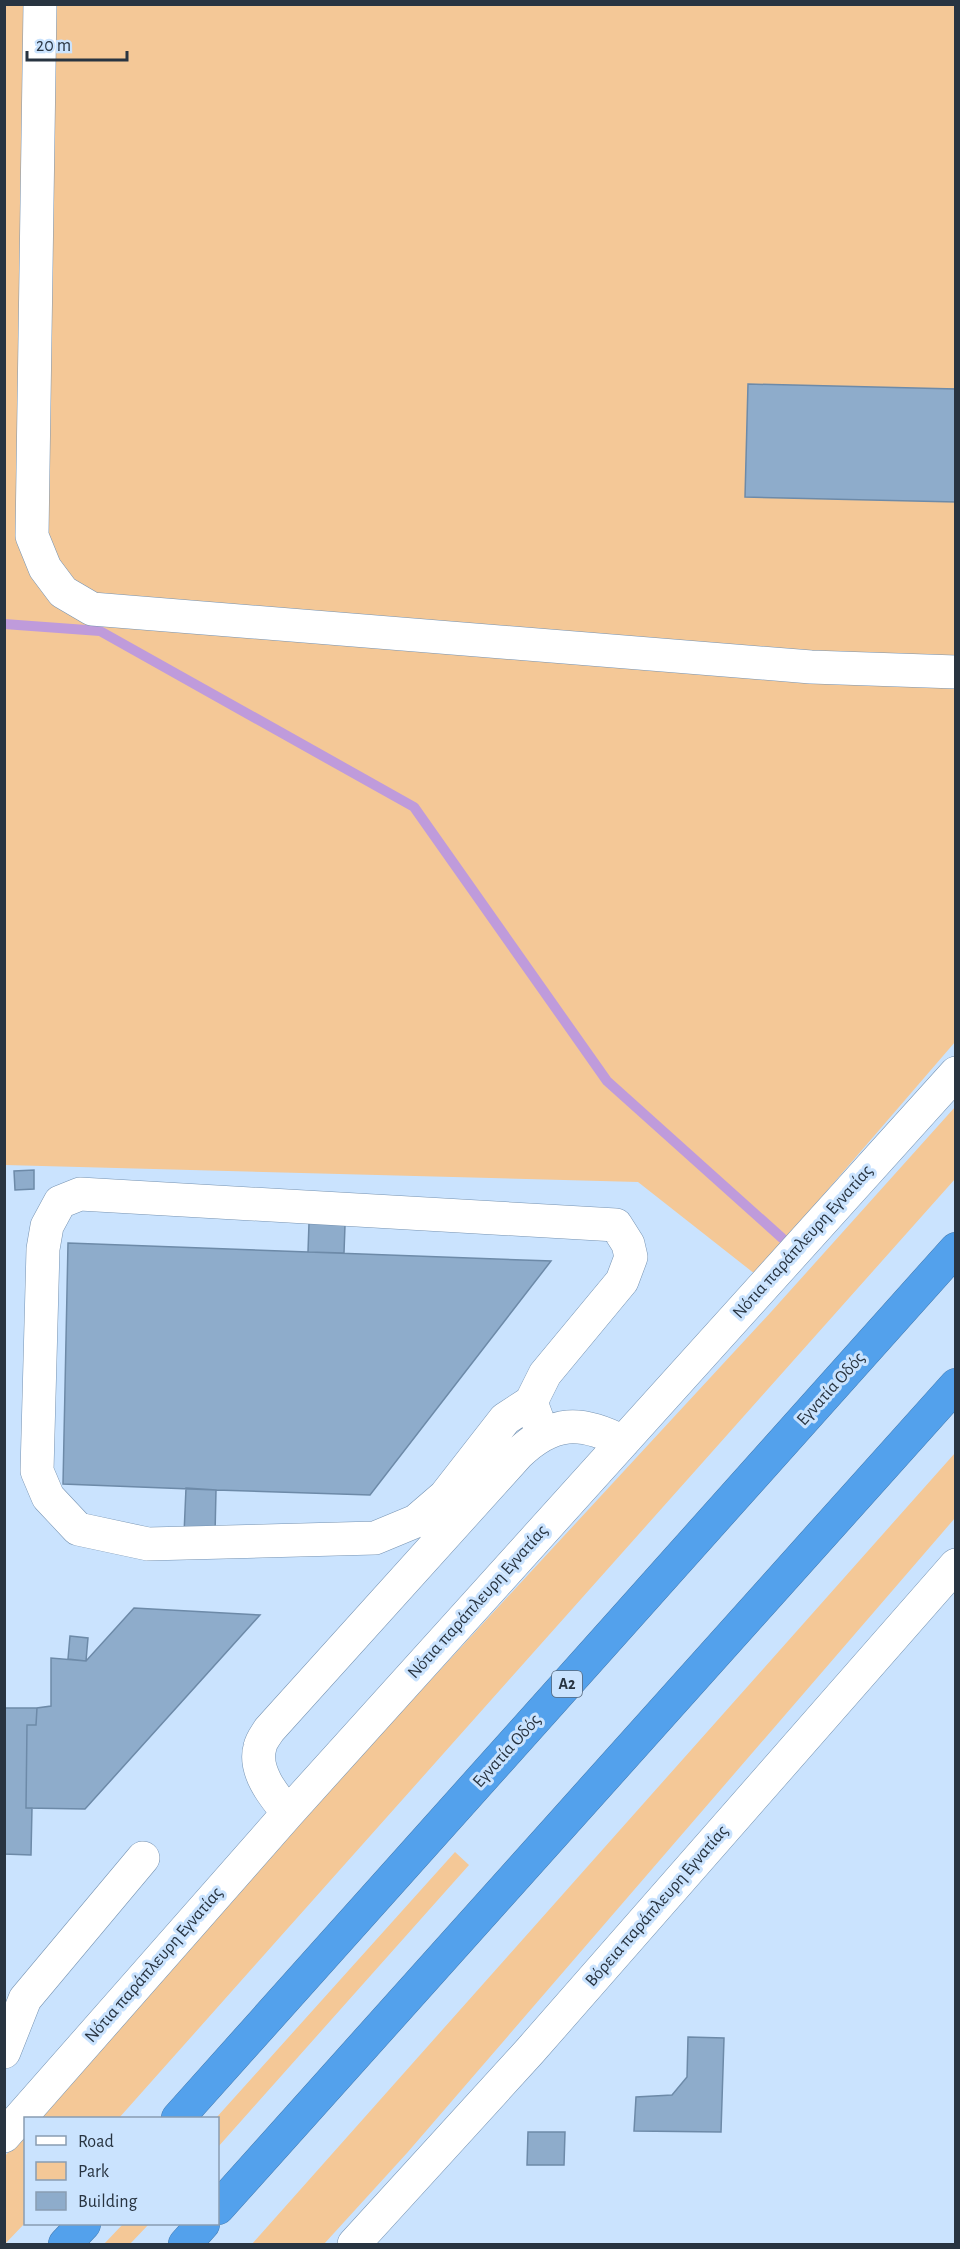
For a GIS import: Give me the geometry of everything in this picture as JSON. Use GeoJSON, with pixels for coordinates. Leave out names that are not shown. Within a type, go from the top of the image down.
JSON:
{"type":"FeatureCollection","features":[{"type":"Feature","properties":{"kind":"highway","name":"Εγνατία Οδός"},"geometry":{"type":"LineString","coordinates":[[179,2117],[956,1249]]}},
{"type":"Feature","properties":{"kind":"highway"},"geometry":{"type":"LineString","coordinates":[[219,2207],[956,1385]]}},
{"type":"Feature","properties":{"kind":"highway"},"geometry":{"type":"LineString","coordinates":[[65,2244],[82,2225]]}},
{"type":"Feature","properties":{"kind":"highway"},"geometry":{"type":"LineString","coordinates":[[184,2244],[201,2225]]}},
{"type":"Feature","properties":{"kind":"street"},"geometry":{"type":"LineString","coordinates":[[40,4],[32,536],[45,568],[63,592],[92,609],[812,668],[956,672]]}},
{"type":"Feature","properties":{"kind":"street","name":"Νότια παράπλευρη Εγνατίας"},"geometry":{"type":"LineString","coordinates":[[4,2136],[288,1813],[956,1073]]}},
{"type":"Feature","properties":{"kind":"street"},"geometry":{"type":"LineString","coordinates":[[531,1402],[505,1419],[445,1496],[416,1521],[375,1538],[148,1544],[78,1529],[48,1497],[37,1471],[43,1249],[47,1226],[60,1203],[80,1194],[616,1225],[628,1244],[631,1257],[622,1281],[545,1374],[531,1402],[543,1435]]}},
{"type":"Feature","properties":{"kind":"street"},"geometry":{"type":"LineString","coordinates":[[288,1813],[271,1793],[260,1767],[260,1748],[269,1730],[518,1454],[533,1439],[574,1425],[601,1431],[623,1442]]}},
{"type":"Feature","properties":{"kind":"street","name":"Βόρεια παράπλευρη Εγνατίας"},"geometry":{"type":"LineString","coordinates":[[360,2244],[956,1564]]}},
{"type":"Feature","properties":{"kind":"street"},"geometry":{"type":"LineString","coordinates":[[4,2052],[25,1999],[143,1858]]}},
{"type":"Feature","properties":{"kind":"green space"},"geometry":{"type":"Polygon","coordinates":[[[5,5],[955,5],[955,1042],[755,1274],[638,1182],[5,1165],[5,5]]]}},
{"type":"Feature","properties":{"kind":"green space"},"geometry":{"type":"Polygon","coordinates":[[[955,1107],[955,1179],[120,2117],[39,2117],[306,1815],[771,1312],[955,1107]]]}},
{"type":"Feature","properties":{"kind":"green space"},"geometry":{"type":"Polygon","coordinates":[[[955,1453],[955,1518],[407,2153],[324,2244],[252,2244],[955,1453]]]}},
{"type":"Feature","properties":{"kind":"green space"},"geometry":{"type":"Polygon","coordinates":[[[455,1852],[469,1865],[219,2146],[219,2117],[217,2117],[455,1852]]]}},
{"type":"Feature","properties":{"kind":"green space"},"geometry":{"type":"Polygon","coordinates":[[[24,2134],[24,2224],[5,2244],[5,2156],[24,2134]]]}},
{"type":"Feature","properties":{"kind":"green space"},"geometry":{"type":"Polygon","coordinates":[[[122,2225],[148,2225],[130,2244],[104,2244],[122,2225]]]}},
{"type":"Feature","properties":{"kind":"building"},"geometry":{"type":"Polygon","coordinates":[[[748,384],[956,389],[956,502],[745,497],[748,384]]]}},
{"type":"Feature","properties":{"kind":"building"},"geometry":{"type":"Polygon","coordinates":[[[34,1170],[34,1189],[15,1190],[14,1171],[34,1170]]]}},
{"type":"Feature","properties":{"kind":"building"},"geometry":{"type":"Polygon","coordinates":[[[309,1223],[345,1225],[344,1253],[308,1252],[309,1223]]]}},
{"type":"Feature","properties":{"kind":"building"},"geometry":{"type":"Polygon","coordinates":[[[68,1243],[551,1261],[370,1495],[216,1490],[63,1484],[68,1243]]]}},
{"type":"Feature","properties":{"kind":"building"},"geometry":{"type":"Polygon","coordinates":[[[186,1488],[216,1490],[215,1535],[184,1534],[186,1488]]]}},
{"type":"Feature","properties":{"kind":"building"},"geometry":{"type":"Polygon","coordinates":[[[134,1608],[260,1615],[85,1809],[26,1808],[27,1725],[36,1725],[37,1708],[51,1706],[51,1658],[86,1661],[134,1608]]]}},
{"type":"Feature","properties":{"kind":"building"},"geometry":{"type":"Polygon","coordinates":[[[70,1636],[88,1638],[86,1661],[68,1659],[70,1636]]]}},
{"type":"Feature","properties":{"kind":"building"},"geometry":{"type":"Polygon","coordinates":[[[4,1708],[37,1708],[36,1725],[27,1725],[26,1808],[32,1808],[31,1855],[4,1854],[4,1708]]]}},
{"type":"Feature","properties":{"kind":"building"},"geometry":{"type":"Polygon","coordinates":[[[688,2037],[724,2038],[721,2132],[634,2131],[636,2097],[672,2095],[687,2077],[688,2037]]]}},
{"type":"Feature","properties":{"kind":"building"},"geometry":{"type":"Polygon","coordinates":[[[528,2132],[565,2132],[564,2165],[527,2165],[528,2132]]]}},
{"type":"Feature","properties":{"kind":"waterway"},"geometry":{"type":"LineString","coordinates":[[4,624],[100,631],[414,807],[607,1081],[782,1238]]}}]}
